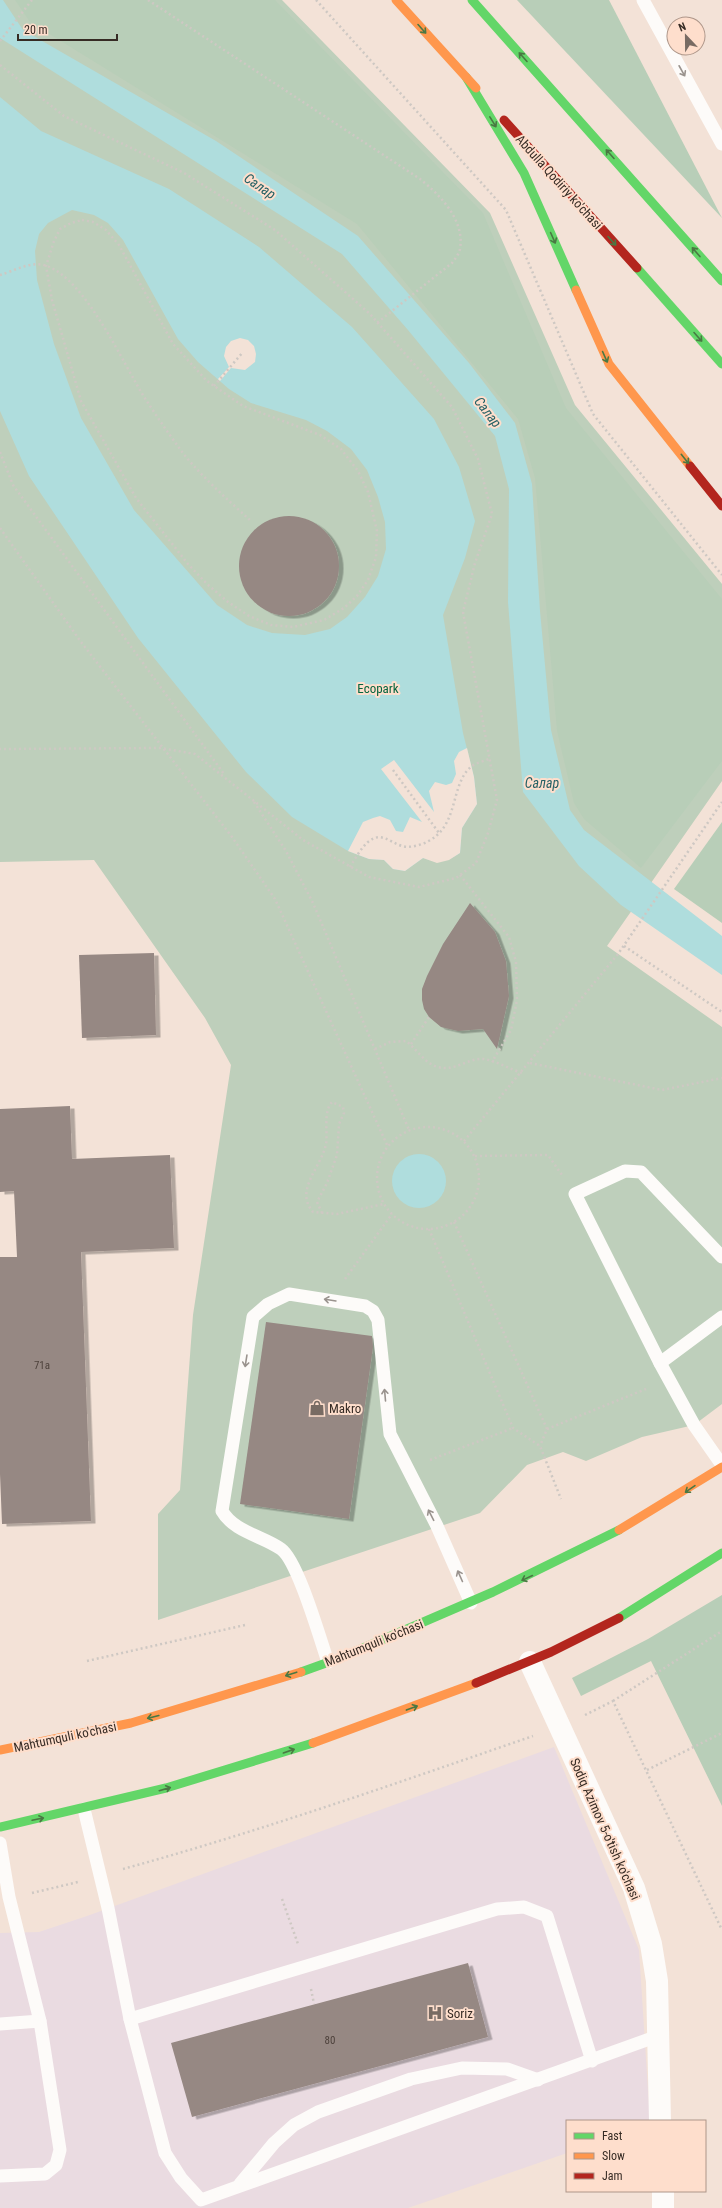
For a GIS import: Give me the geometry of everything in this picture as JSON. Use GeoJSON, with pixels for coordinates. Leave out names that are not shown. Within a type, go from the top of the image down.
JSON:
{"type":"FeatureCollection","features":[{"type":"Feature","properties":{"kind":"main road","name":"Abdulla Qodiriy ko'chasi"},"geometry":{"type":"LineString","coordinates":[[396,0],[722,364]]}},
{"type":"Feature","properties":{"kind":"main road"},"geometry":{"type":"LineString","coordinates":[[472,0],[722,281]]}},
{"type":"Feature","properties":{"kind":"main road"},"geometry":{"type":"LineString","coordinates":[[466,77],[524,173],[609,364],[722,506]]}},
{"type":"Feature","properties":{"kind":"main road","name":"Mahtumquli ko'chasi"},"geometry":{"type":"LineString","coordinates":[[0,1750],[66,1738],[157,1716],[216,1699],[328,1662],[472,1603],[593,1545],[655,1510],[722,1466]]}},
{"type":"Feature","properties":{"kind":"main road"},"geometry":{"type":"LineString","coordinates":[[0,1827],[162,1790],[275,1756],[354,1729],[530,1662],[590,1633],[670,1588],[722,1553]]}},
{"type":"Feature","properties":{"kind":"street","name":"Sodiq Azimov 5-o'tish ko'chasi"},"geometry":{"type":"LineString","coordinates":[[530,1662],[636,1895],[651,1944],[657,1981],[660,2120]]}},
{"type":"Feature","properties":{"kind":"street"},"geometry":{"type":"LineString","coordinates":[[663,2192],[663,2208]]}},
{"type":"Feature","properties":{"kind":"lane"},"geometry":{"type":"LineString","coordinates":[[643,0],[722,144]]}},
{"type":"Feature","properties":{"kind":"lane"},"geometry":{"type":"LineString","coordinates":[[722,1257],[641,1172],[625,1171],[575,1194],[660,1364],[694,1425],[722,1466]]}},
{"type":"Feature","properties":{"kind":"lane"},"geometry":{"type":"LineString","coordinates":[[328,1662],[298,1573],[282,1549],[230,1522],[222,1511],[253,1317],[268,1304],[289,1294],[365,1306],[372,1311],[378,1320],[390,1434],[448,1550],[472,1603]]}},
{"type":"Feature","properties":{"kind":"lane"},"geometry":{"type":"LineString","coordinates":[[660,1364],[722,1317]]}},
{"type":"Feature","properties":{"kind":"lane"},"geometry":{"type":"LineString","coordinates":[[84,1809],[108,1908],[130,2019],[165,2153],[198,2204],[240,2184],[592,2061],[658,2036]]}},
{"type":"Feature","properties":{"kind":"lane"},"geometry":{"type":"LineString","coordinates":[[0,1843],[9,1897],[40,2021],[60,2150],[56,2164],[45,2174],[0,2176]]}},
{"type":"Feature","properties":{"kind":"lane"},"geometry":{"type":"LineString","coordinates":[[130,2019],[497,1909],[524,1907],[547,1916],[592,2061]]}},
{"type":"Feature","properties":{"kind":"lane"},"geometry":{"type":"LineString","coordinates":[[0,2024],[40,2021]]}},
{"type":"Feature","properties":{"kind":"lane"},"geometry":{"type":"LineString","coordinates":[[240,2184],[274,2143],[294,2125],[318,2112],[390,2086],[412,2079],[462,2068],[507,2069],[538,2080]]}},
{"type":"Feature","properties":{"kind":"path"},"geometry":{"type":"LineString","coordinates":[[0,41],[32,0]]}},
{"type":"Feature","properties":{"kind":"path"},"geometry":{"type":"LineString","coordinates":[[148,0],[420,178],[436,191],[454,217],[460,236],[460,250],[452,263],[441,274],[377,323]]}},
{"type":"Feature","properties":{"kind":"path"},"geometry":{"type":"LineString","coordinates":[[316,0],[506,210],[593,414],[722,575]]}},
{"type":"Feature","properties":{"kind":"path"},"geometry":{"type":"LineString","coordinates":[[0,65],[64,116],[184,173],[274,230],[377,323],[452,408],[478,459],[492,514],[475,563],[463,612],[497,800],[488,833],[476,863],[456,878],[419,887],[369,877],[303,840],[195,754],[161,748],[0,748]]}},
{"type":"Feature","properties":{"kind":"path"},"geometry":{"type":"LineString","coordinates":[[82,220],[93,222],[106,230],[119,245],[173,344],[214,386],[243,406],[320,435],[341,449],[358,471],[368,492],[377,531],[376,557],[368,580],[357,596],[344,608],[324,620],[293,627],[262,622],[228,602],[207,584],[179,553],[136,498],[81,401],[52,300],[46,266],[54,241],[60,229],[71,223],[82,220]]}},
{"type":"Feature","properties":{"kind":"path"},"geometry":{"type":"LineString","coordinates":[[0,275],[34,264],[46,266],[69,279],[80,292],[122,356],[146,400],[178,447],[225,498],[251,521]]}},
{"type":"Feature","properties":{"kind":"path"},"geometry":{"type":"LineString","coordinates":[[214,386],[243,352]]}},
{"type":"Feature","properties":{"kind":"path"},"geometry":{"type":"LineString","coordinates":[[0,452],[14,484],[226,778]]}},
{"type":"Feature","properties":{"kind":"path"},"geometry":{"type":"LineString","coordinates":[[0,529],[81,642],[161,748],[232,837],[275,899],[388,1147]]}},
{"type":"Feature","properties":{"kind":"path"},"geometry":{"type":"LineString","coordinates":[[350,867],[368,842],[378,837],[386,837],[403,846],[413,846],[435,837],[450,816],[462,779],[472,766],[489,759]]}},
{"type":"Feature","properties":{"kind":"path"},"geometry":{"type":"LineString","coordinates":[[393,770],[439,833]]}},
{"type":"Feature","properties":{"kind":"path"},"geometry":{"type":"LineString","coordinates":[[252,799],[286,852],[313,903],[409,1130]]}},
{"type":"Feature","properties":{"kind":"path"},"geometry":{"type":"LineString","coordinates":[[464,1141],[522,1073],[624,946],[663,891],[722,802]]}},
{"type":"Feature","properties":{"kind":"path"},"geometry":{"type":"LineString","coordinates":[[460,875],[509,937],[516,962],[517,1000],[511,1030],[492,1062]]}},
{"type":"Feature","properties":{"kind":"path"},"geometry":{"type":"LineString","coordinates":[[624,946],[722,1012]]}},
{"type":"Feature","properties":{"kind":"path"},"geometry":{"type":"LineString","coordinates":[[411,1044],[429,1017]]}},
{"type":"Feature","properties":{"kind":"path"},"geometry":{"type":"LineString","coordinates":[[375,1049],[402,1040],[411,1044],[428,1062],[438,1066],[460,1066],[478,1059],[492,1062],[522,1073]]}},
{"type":"Feature","properties":{"kind":"path"},"geometry":{"type":"LineString","coordinates":[[530,1063],[662,1090],[722,1078]]}},
{"type":"Feature","properties":{"kind":"path"},"geometry":{"type":"LineString","coordinates":[[322,1213],[317,1202],[327,1183],[338,1155],[340,1124],[344,1114],[343,1107],[332,1102],[328,1115],[326,1144],[317,1170],[309,1180],[305,1194],[313,1212],[322,1213],[337,1214],[384,1204]]}},
{"type":"Feature","properties":{"kind":"path"},"geometry":{"type":"LineString","coordinates":[[432,1126],[449,1131],[464,1141],[475,1156],[479,1170],[479,1185],[475,1200],[466,1213],[454,1222],[429,1229],[415,1227],[392,1214],[384,1204],[377,1181],[381,1157],[388,1147],[401,1134],[409,1130],[432,1126]]}},
{"type":"Feature","properties":{"kind":"path"},"geometry":{"type":"LineString","coordinates":[[475,1156],[548,1155],[575,1194]]}},
{"type":"Feature","properties":{"kind":"path"},"geometry":{"type":"LineString","coordinates":[[339,1302],[343,1282],[392,1214]]}},
{"type":"Feature","properties":{"kind":"path"},"geometry":{"type":"LineString","coordinates":[[454,1222],[547,1429]]}},
{"type":"Feature","properties":{"kind":"path"},"geometry":{"type":"LineString","coordinates":[[429,1229],[513,1428],[540,1446],[561,1499]]}},
{"type":"Feature","properties":{"kind":"path"},"geometry":{"type":"LineString","coordinates":[[540,1446],[547,1429],[669,1380]]}},
{"type":"Feature","properties":{"kind":"path"},"geometry":{"type":"LineString","coordinates":[[408,1469],[513,1428]]}},
{"type":"Feature","properties":{"kind":"path"},"geometry":{"type":"LineString","coordinates":[[87,1661],[245,1625]]}},
{"type":"Feature","properties":{"kind":"path"},"geometry":{"type":"LineString","coordinates":[[9,1897],[52,1890],[218,1841],[560,1728],[613,1701],[722,1631]]}},
{"type":"Feature","properties":{"kind":"path"},"geometry":{"type":"LineString","coordinates":[[613,1701],[722,1930]]}},
{"type":"Feature","properties":{"kind":"path"},"geometry":{"type":"LineString","coordinates":[[647,1770],[722,1733]]}},
{"type":"Feature","properties":{"kind":"shaded area"},"geometry":{"type":"Polygon","coordinates":[[[554,1747],[639,1950],[650,2120],[566,2120],[566,2153],[408,2208],[0,2208],[0,1933],[39,1932],[554,1747]]]}},
{"type":"Feature","properties":{"kind":"green space","name":"Ecopark"},"geometry":{"type":"Polygon","coordinates":[[[0,0],[282,0],[490,213],[575,405],[722,584],[722,781],[607,946],[722,1027],[722,1404],[694,1425],[642,1437],[586,1461],[563,1452],[527,1465],[480,1513],[158,1620],[158,1514],[180,1490],[193,1315],[231,1065],[205,1018],[94,860],[0,862],[0,0]]]}},
{"type":"Feature","properties":{"kind":"green space"},"geometry":{"type":"Polygon","coordinates":[[[15,0],[275,0],[483,213],[566,408],[722,599],[722,761],[641,868],[584,819],[574,803],[557,731],[535,478],[518,419],[357,224],[30,22],[15,0]]]}},
{"type":"Feature","properties":{"kind":"green space"},"geometry":{"type":"Polygon","coordinates":[[[517,0],[609,0],[722,218],[517,0]]]}},
{"type":"Feature","properties":{"kind":"green space"},"geometry":{"type":"Polygon","coordinates":[[[722,822],[722,923],[674,889],[722,822]]]}},
{"type":"Feature","properties":{"kind":"green space"},"geometry":{"type":"Polygon","coordinates":[[[722,1595],[722,1806],[651,1661],[581,1696],[572,1678],[648,1639],[722,1595]]]}},
{"type":"Feature","properties":{"kind":"water","name":"Салар"},"geometry":{"type":"Polygon","coordinates":[[[0,0],[3,0],[23,30],[216,141],[358,236],[469,363],[515,423],[532,484],[540,611],[551,730],[570,810],[584,830],[722,936],[722,975],[621,905],[579,866],[523,792],[508,602],[509,489],[495,436],[408,330],[342,254],[0,38],[0,0]]]}},
{"type":"Feature","properties":{"kind":"water"},"geometry":{"type":"Polygon","coordinates":[[[0,97],[41,131],[169,189],[259,247],[352,327],[434,419],[459,467],[475,521],[465,558],[443,615],[463,733],[474,777],[477,804],[462,828],[460,853],[442,861],[434,861],[423,858],[405,871],[393,869],[384,860],[369,859],[348,851],[292,817],[246,772],[138,638],[29,476],[0,411],[0,97]],[[72,210],[48,223],[39,234],[35,251],[37,280],[54,344],[81,418],[134,510],[217,605],[247,625],[272,633],[305,635],[330,629],[347,617],[365,597],[378,576],[386,549],[385,522],[378,497],[367,470],[351,449],[327,431],[306,420],[251,403],[229,389],[198,362],[178,339],[123,240],[108,223],[94,215],[72,210]]]}},
{"type":"Feature","properties":{"kind":"water"},"geometry":{"type":"Polygon","coordinates":[[[419,1154],[429,1156],[438,1162],[444,1171],[446,1181],[444,1191],[438,1200],[429,1206],[419,1208],[409,1206],[400,1200],[394,1191],[392,1181],[394,1171],[400,1162],[409,1156],[419,1154]]]}},
{"type":"Feature","properties":{"kind":"pier"},"geometry":{"type":"Polygon","coordinates":[[[240,338],[248,340],[254,346],[256,354],[255,362],[245,370],[231,368],[220,381],[218,379],[229,367],[224,356],[226,347],[231,341],[240,338]]]}},
{"type":"Feature","properties":{"kind":"pier"},"geometry":{"type":"Polygon","coordinates":[[[467,748],[474,777],[477,804],[462,828],[460,853],[449,860],[437,863],[423,858],[405,871],[393,869],[384,860],[369,859],[348,851],[363,822],[373,818],[380,816],[390,820],[396,831],[403,832],[410,817],[422,822],[381,769],[394,760],[434,812],[429,791],[435,782],[446,785],[452,783],[456,774],[454,761],[459,752],[467,748]]]}},
{"type":"Feature","properties":{"kind":"building"},"geometry":{"type":"Polygon","coordinates":[[[279,516],[299,516],[308,519],[325,530],[336,547],[339,556],[339,576],[336,585],[325,602],[308,613],[299,616],[279,616],[261,608],[253,602],[247,594],[239,576],[239,556],[247,538],[253,530],[261,524],[279,516]]]}},
{"type":"Feature","properties":{"kind":"building"},"geometry":{"type":"Polygon","coordinates":[[[470,903],[495,932],[506,961],[509,996],[497,1049],[483,1029],[458,1031],[441,1027],[429,1017],[424,1009],[422,1000],[422,989],[427,976],[443,944],[470,903]]]}},
{"type":"Feature","properties":{"kind":"building"},"geometry":{"type":"Polygon","coordinates":[[[154,953],[156,1035],[82,1038],[79,955],[154,953]]]}},
{"type":"Feature","properties":{"kind":"building"},"geometry":{"type":"Polygon","coordinates":[[[70,1106],[72,1159],[170,1155],[174,1248],[81,1252],[91,1521],[2,1524],[0,1474],[0,1257],[17,1257],[14,1191],[0,1192],[0,1109],[70,1106]]]}},
{"type":"Feature","properties":{"kind":"building"},"geometry":{"type":"Polygon","coordinates":[[[266,1322],[372,1336],[373,1347],[349,1519],[240,1504],[266,1322]]]}},
{"type":"Feature","properties":{"kind":"building"},"geometry":{"type":"Polygon","coordinates":[[[468,1963],[488,2037],[192,2117],[171,2043],[468,1963]]]}},
{"type":"Feature","properties":{"kind":"traffic: fast"},"geometry":{"type":"LineString","coordinates":[[472,0],[722,281]]}},
{"type":"Feature","properties":{"kind":"traffic: fast"},"geometry":{"type":"LineString","coordinates":[[466,77],[524,173],[576,290]]}},
{"type":"Feature","properties":{"kind":"traffic: fast"},"geometry":{"type":"LineString","coordinates":[[637,268],[722,364]]}},
{"type":"Feature","properties":{"kind":"traffic: fast"},"geometry":{"type":"LineString","coordinates":[[301,1672],[340,1658],[493,1592],[619,1530]]}},
{"type":"Feature","properties":{"kind":"traffic: fast"},"geometry":{"type":"LineString","coordinates":[[619,1618],[722,1553]]}},
{"type":"Feature","properties":{"kind":"traffic: fast"},"geometry":{"type":"LineString","coordinates":[[0,1827],[166,1788],[313,1743]]}},
{"type":"Feature","properties":{"kind":"traffic: slow"},"geometry":{"type":"LineString","coordinates":[[396,0],[476,88]]}},
{"type":"Feature","properties":{"kind":"traffic: slow"},"geometry":{"type":"LineString","coordinates":[[576,290],[609,364],[690,466]]}},
{"type":"Feature","properties":{"kind":"traffic: slow"},"geometry":{"type":"LineString","coordinates":[[619,1530],[722,1467]]}},
{"type":"Feature","properties":{"kind":"traffic: slow"},"geometry":{"type":"LineString","coordinates":[[0,1750],[131,1723],[301,1672]]}},
{"type":"Feature","properties":{"kind":"traffic: slow"},"geometry":{"type":"LineString","coordinates":[[313,1743],[476,1683]]}},
{"type":"Feature","properties":{"kind":"traffic: jam"},"geometry":{"type":"LineString","coordinates":[[504,120],[637,268]]}},
{"type":"Feature","properties":{"kind":"traffic: jam"},"geometry":{"type":"LineString","coordinates":[[690,466],[722,506]]}},
{"type":"Feature","properties":{"kind":"traffic: jam"},"geometry":{"type":"LineString","coordinates":[[476,1683],[551,1652],[619,1618]]}},
{"type":"Feature","properties":{"kind":"place","name":"Makro"},"geometry":{"type":"Point","coordinates":[317,1408]}},
{"type":"Feature","properties":{"kind":"place","name":"Soriz"},"geometry":{"type":"Point","coordinates":[435,2013]}}]}
